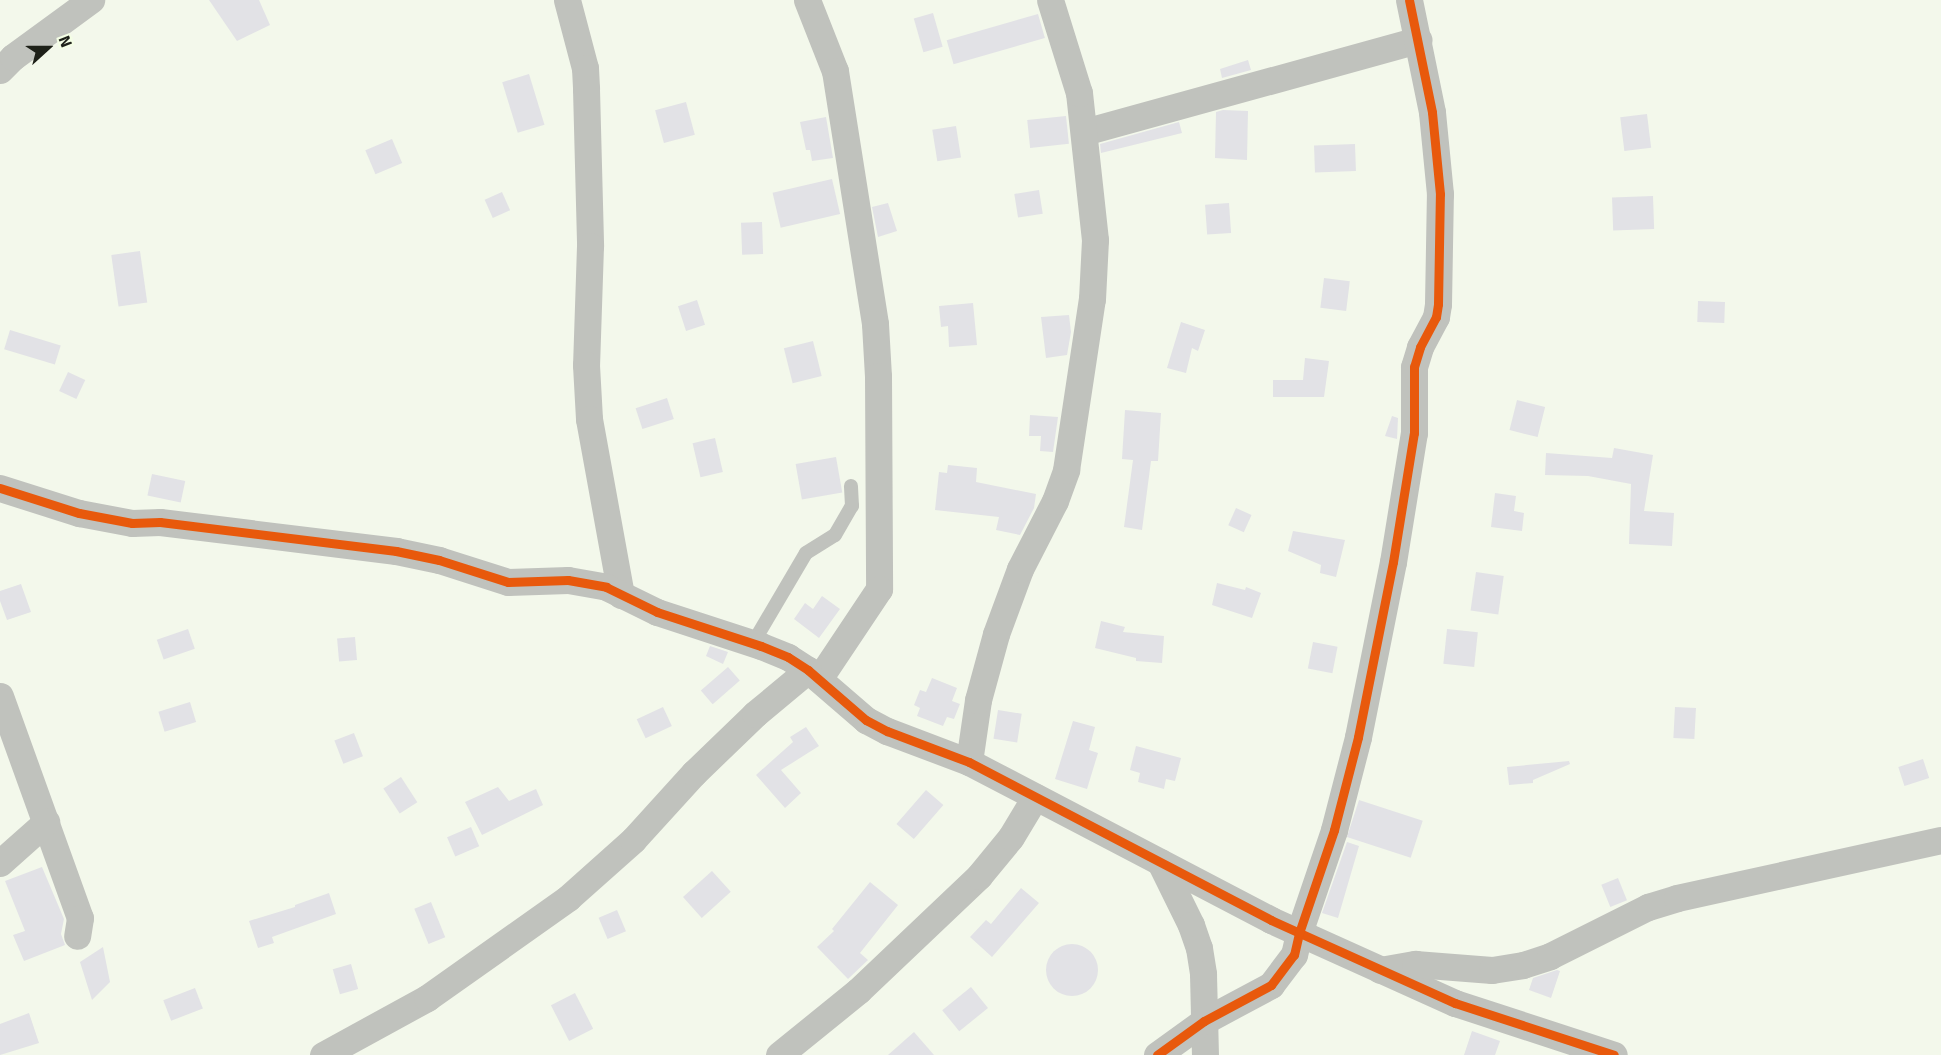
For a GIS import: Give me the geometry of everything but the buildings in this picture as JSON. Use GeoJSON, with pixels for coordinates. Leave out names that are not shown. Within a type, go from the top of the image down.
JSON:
{"type":"FeatureCollection","features":[{"type":"Feature","properties":{"kind":"street"},"geometry":{"type":"LineString","coordinates":[[0,70],[13,57],[91,0]]}},
{"type":"Feature","properties":{"kind":"street"},"geometry":{"type":"LineString","coordinates":[[567,0],[585,68],[590,246],[586,365],[589,419],[621,595]]}},
{"type":"Feature","properties":{"kind":"street"},"geometry":{"type":"LineString","coordinates":[[323,1055],[427,998],[568,898],[633,840],[694,773],[755,714],[813,674],[879,589],[878,376],[875,324],[835,71],[807,0]]}},
{"type":"Feature","properties":{"kind":"street"},"geometry":{"type":"LineString","coordinates":[[969,762],[978,700],[996,634],[1020,569],[1055,501],[1072,445],[1092,299],[1095,240],[1084,132],[1073,69],[1050,0]]}},
{"type":"Feature","properties":{"kind":"street"},"geometry":{"type":"LineString","coordinates":[[1157,1055],[1204,1021],[1271,985],[1294,955],[1299,933],[1334,830],[1358,737],[1414,434],[1414,368],[1420,347],[1436,317],[1438,304],[1440,194],[1432,112],[1409,0]]}},
{"type":"Feature","properties":{"kind":"street"},"geometry":{"type":"LineString","coordinates":[[1084,132],[1419,40]]}},
{"type":"Feature","properties":{"kind":"street"},"geometry":{"type":"LineString","coordinates":[[0,488],[79,513],[132,523],[160,522],[396,551],[439,560],[508,582],[586,582],[657,612],[753,643],[788,657],[813,674],[866,720],[887,731],[969,762],[1299,933],[1455,1003],[1614,1055]]}},
{"type":"Feature","properties":{"kind":"street"},"geometry":{"type":"LineString","coordinates":[[0,696],[80,918],[76,936]]}},
{"type":"Feature","properties":{"kind":"street"},"geometry":{"type":"LineString","coordinates":[[780,1055],[858,991],[979,876],[1011,837],[1035,796]]}},
{"type":"Feature","properties":{"kind":"street"},"geometry":{"type":"LineString","coordinates":[[0,863],[46,822]]}},
{"type":"Feature","properties":{"kind":"street"},"geometry":{"type":"LineString","coordinates":[[1380,970],[1415,964],[1492,970],[1522,965],[1550,956],[1648,907],[1677,898],[1941,840]]}},
{"type":"Feature","properties":{"kind":"street"},"geometry":{"type":"LineString","coordinates":[[1160,862],[1191,925],[1199,948],[1203,974],[1205,1055]]}},
{"type":"Feature","properties":{"kind":"lane"},"geometry":{"type":"LineString","coordinates":[[753,643],[806,552],[835,535],[852,506],[851,486]]}},
{"type":"Feature","properties":{"kind":"cycle path"},"geometry":{"type":"LineString","coordinates":[[1157,1055],[1204,1021],[1271,985],[1294,955],[1299,933],[1334,830],[1358,737],[1393,562],[1414,433],[1414,367],[1420,347],[1436,317],[1438,304],[1440,194],[1432,112],[1409,0]]}},
{"type":"Feature","properties":{"kind":"cycle path"},"geometry":{"type":"LineString","coordinates":[[0,488],[79,513],[132,523],[160,522],[396,551],[439,560],[508,582],[568,580],[606,587],[657,612],[788,657],[808,670],[866,720],[887,731],[969,762],[1271,920],[1455,1003],[1614,1055]]}}]}
